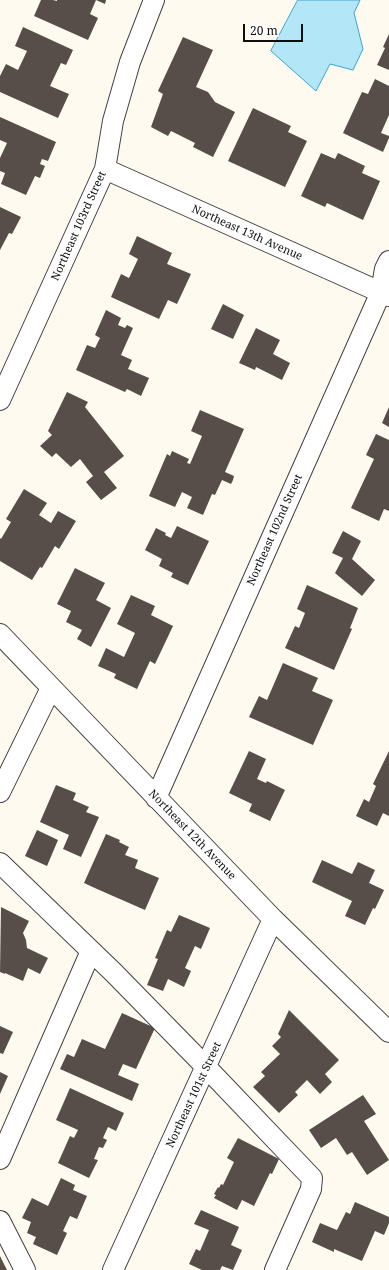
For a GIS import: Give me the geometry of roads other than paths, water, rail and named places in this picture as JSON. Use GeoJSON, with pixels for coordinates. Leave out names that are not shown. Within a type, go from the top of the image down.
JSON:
{"type":"FeatureCollection","features":[{"type":"Feature","properties":{"kind":"street","name":"Northeast 103rd Street"},"geometry":{"type":"LineString","coordinates":[[0,400],[105,169],[113,121],[130,62],[154,0]]}},
{"type":"Feature","properties":{"kind":"street","name":"Northeast 13th Avenue"},"geometry":{"type":"LineString","coordinates":[[105,169],[385,294]]}},
{"type":"Feature","properties":{"kind":"street","name":"Northeast 102nd Street"},"geometry":{"type":"LineString","coordinates":[[156,798],[385,294],[385,269],[389,261]]}},
{"type":"Feature","properties":{"kind":"street","name":"Northeast 12th Avenue"},"geometry":{"type":"LineString","coordinates":[[0,634],[273,919],[389,1032]]}},
{"type":"Feature","properties":{"kind":"street"},"geometry":{"type":"LineString","coordinates":[[0,792],[51,688]]}},
{"type":"Feature","properties":{"kind":"street"},"geometry":{"type":"LineString","coordinates":[[0,863],[114,973],[312,1178],[311,1189],[275,1270]]}},
{"type":"Feature","properties":{"kind":"street","name":"Northeast 101st Street"},"geometry":{"type":"LineString","coordinates":[[113,1270],[273,919]]}},
{"type":"Feature","properties":{"kind":"street"},"geometry":{"type":"LineString","coordinates":[[0,1159],[91,951]]}},
{"type":"Feature","properties":{"kind":"street"},"geometry":{"type":"LineString","coordinates":[[0,1221],[25,1270]]}},
{"type":"Feature","properties":{"kind":"water"},"geometry":{"type":"Polygon","coordinates":[[[298,0],[360,0],[354,13],[363,49],[353,70],[330,64],[316,91],[271,51],[298,0]]]}}]}
